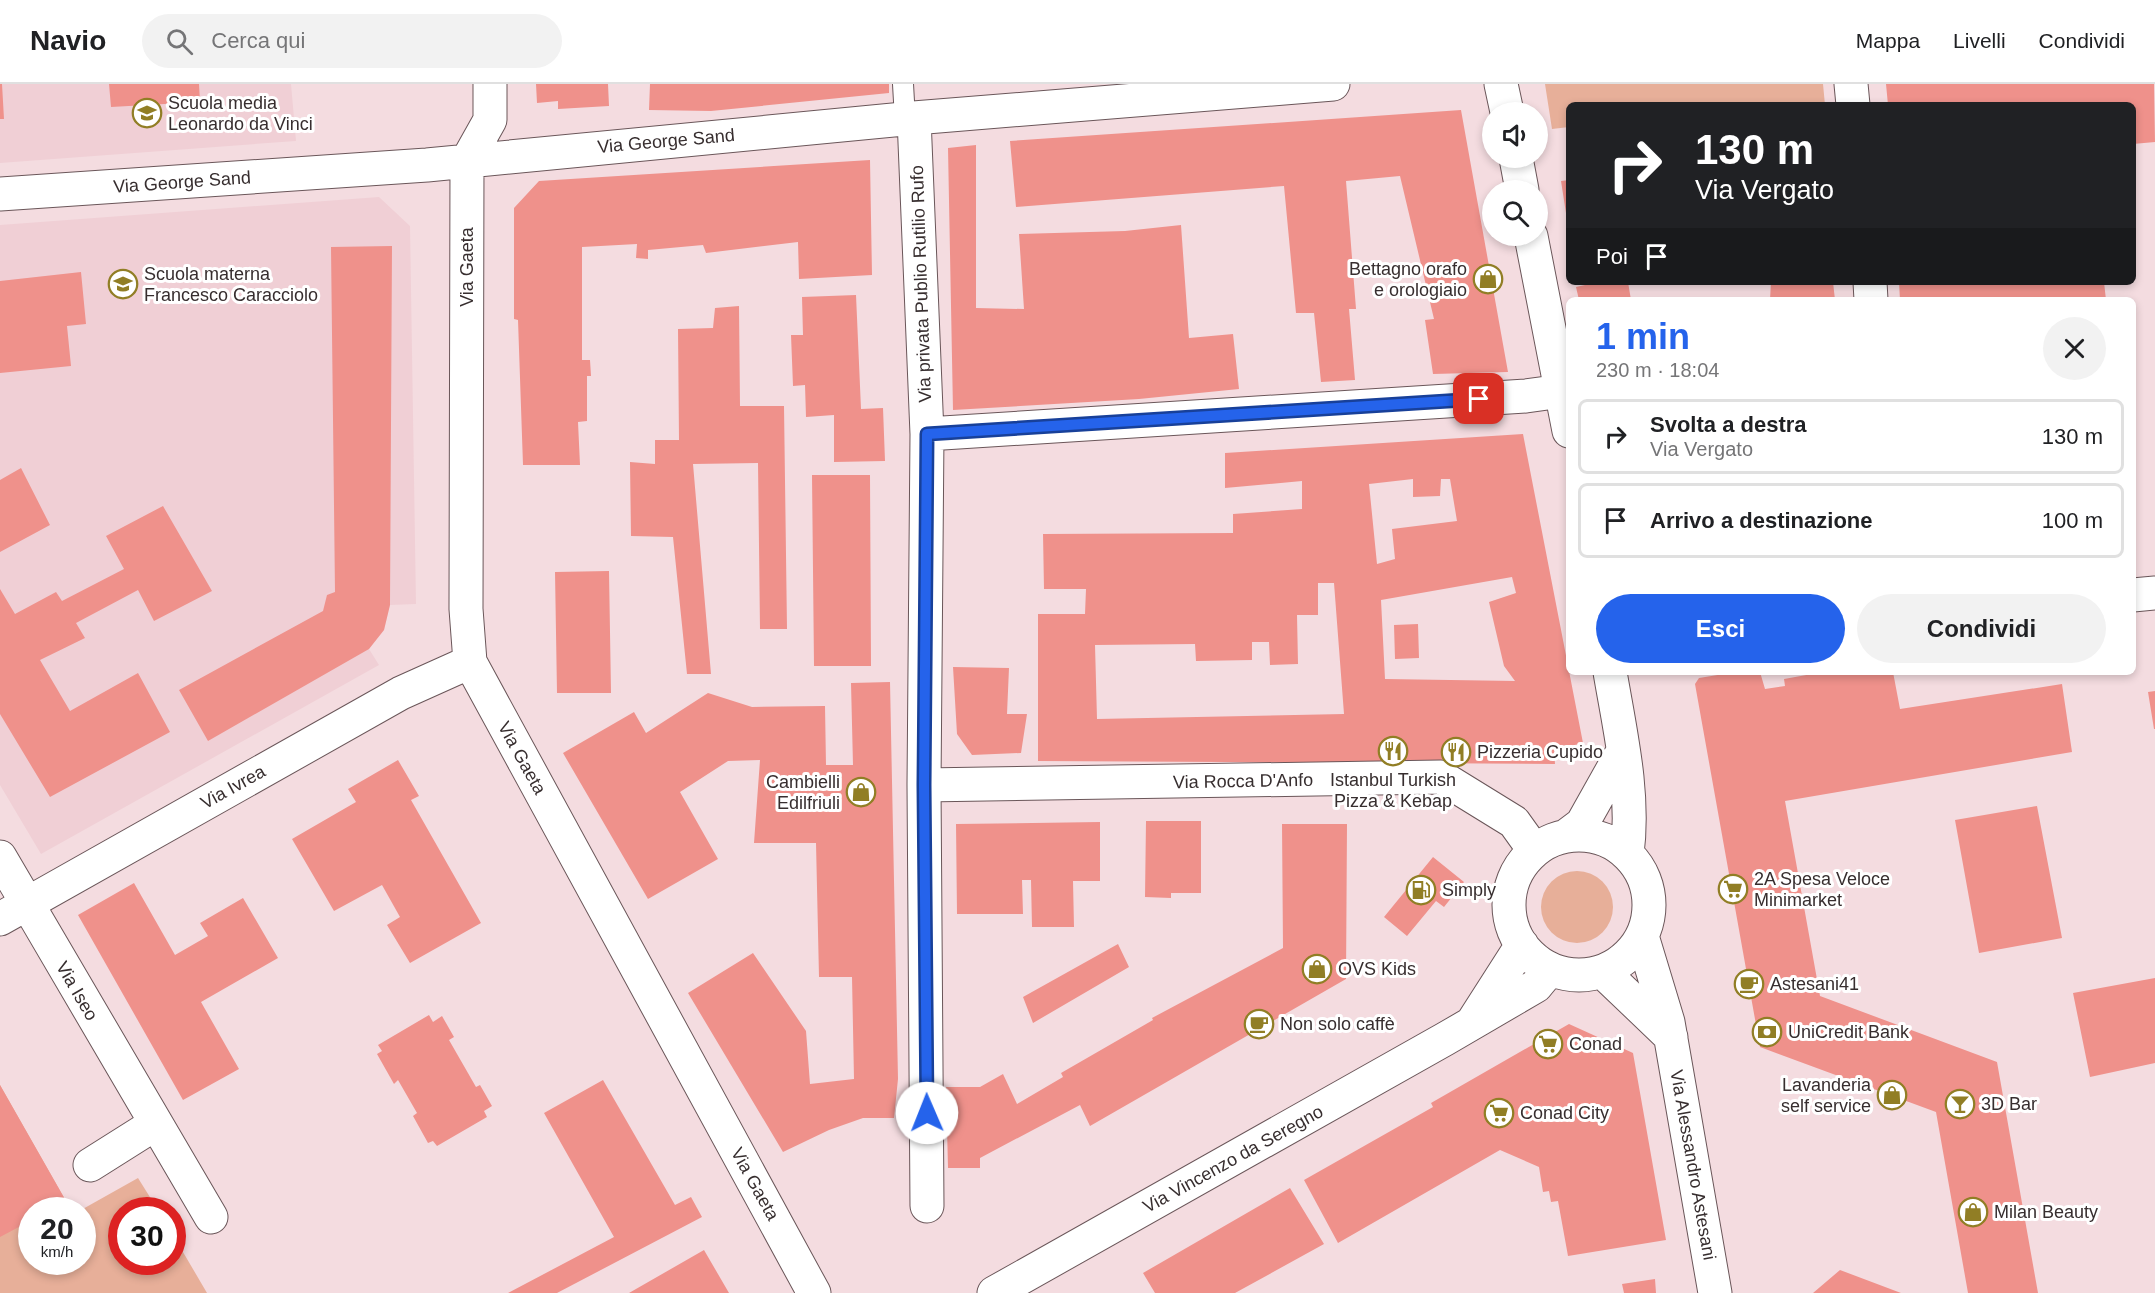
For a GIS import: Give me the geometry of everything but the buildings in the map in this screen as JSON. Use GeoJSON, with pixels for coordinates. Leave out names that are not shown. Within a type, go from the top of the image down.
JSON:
{"type":"FeatureCollection","features":[{"type":"Feature","properties":{"kind":"street"},"geometry":{"type":"LineString","coordinates":[[467,161],[490,120],[490,84]]}},
{"type":"Feature","properties":{"kind":"street","name":"Via George Sand"},"geometry":{"type":"LineString","coordinates":[[0,194],[467,161],[909,118],[1333,84]]}},
{"type":"Feature","properties":{"kind":"street"},"geometry":{"type":"LineString","coordinates":[[1501,84],[1505,102]]}},
{"type":"Feature","properties":{"kind":"street"},"geometry":{"type":"LineString","coordinates":[[1851,84],[1853,102]]}},
{"type":"Feature","properties":{"kind":"street","name":"Via privata Publio Rutilio Rufo"},"geometry":{"type":"LineString","coordinates":[[909,118],[927,434],[924,676],[927,1206]]}},
{"type":"Feature","properties":{"kind":"street","name":"Via Gaeta"},"geometry":{"type":"LineString","coordinates":[[467,161],[466,609],[470,662],[814,1293]]}},
{"type":"Feature","properties":{"kind":"street"},"geometry":{"type":"LineString","coordinates":[[1533,246],[1566,414]]}},
{"type":"Feature","properties":{"kind":"street"},"geometry":{"type":"LineString","coordinates":[[927,434],[1526,396],[1562,391]]}},
{"type":"Feature","properties":{"kind":"street"},"geometry":{"type":"LineString","coordinates":[[2136,595],[2155,593]]}},
{"type":"Feature","properties":{"kind":"street","name":"Via Ivrea"},"geometry":{"type":"LineString","coordinates":[[13,912],[401,693],[470,662]]}},
{"type":"Feature","properties":{"kind":"street"},"geometry":{"type":"LineString","coordinates":[[1611,675],[1623,751],[1631,828],[1627,854]]}},
{"type":"Feature","properties":{"kind":"street","name":"Via Alessandro Astesani"},"geometry":{"type":"LineString","coordinates":[[1566,836],[1582,824],[1623,751]]}},
{"type":"Feature","properties":{"kind":"street","name":"Via Rocca D'Anfo"},"geometry":{"type":"LineString","coordinates":[[924,785],[1441,777],[1514,822],[1534,850]]}},
{"type":"Feature","properties":{"kind":"street","name":"Via Alessandro Astesani"},"geometry":{"type":"LineString","coordinates":[[1566,836],[1598,838],[1609,842],[1627,854],[1641,872],[1648,893],[1649,915],[1642,936],[1633,951],[1619,964],[1603,972],[1576,976],[1550,969],[1528,954],[1510,922],[1508,906],[1511,886],[1520,867],[1534,850],[1549,841],[1566,836]]}},
{"type":"Feature","properties":{"kind":"street","name":"Via Iseo"},"geometry":{"type":"LineString","coordinates":[[0,857],[13,912],[155,1124],[211,1217]]}},
{"type":"Feature","properties":{"kind":"street","name":"Via Alessandro Astesani"},"geometry":{"type":"LineString","coordinates":[[1642,936],[1671,1037],[1715,1293]]}},
{"type":"Feature","properties":{"kind":"street","name":"Via Vincenzo da Seregno"},"geometry":{"type":"LineString","coordinates":[[1471,1024],[1521,945]]}},
{"type":"Feature","properties":{"kind":"street","name":"Via Vincenzo da Seregno"},"geometry":{"type":"LineString","coordinates":[[994,1293],[1471,1024],[1536,986],[1550,969]]}},
{"type":"Feature","properties":{"kind":"street"},"geometry":{"type":"LineString","coordinates":[[1603,972],[1671,1037]]}},
{"type":"Feature","properties":{"kind":"street"},"geometry":{"type":"LineString","coordinates":[[90,1165],[155,1124]]}},
{"type":"Feature","properties":{"kind":"lane"},"geometry":{"type":"LineString","coordinates":[[903,84],[909,118]]}},
{"type":"Feature","properties":{"kind":"shaded area","name":"Scuola media Leonardo da Vinci"},"geometry":{"type":"Polygon","coordinates":[[[0,84],[291,84],[296,141],[0,163],[0,84]]]}},
{"type":"Feature","properties":{"kind":"shaded area"},"geometry":{"type":"Polygon","coordinates":[[[1545,84],[1823,84],[1825,102],[1566,102],[1566,127],[1552,129],[1545,84]]]}},
{"type":"Feature","properties":{"kind":"shaded area"},"geometry":{"type":"Polygon","coordinates":[[[379,197],[410,226],[416,604],[390,605],[384,630],[369,649],[379,665],[41,854],[0,785],[0,225],[379,197]]]}},
{"type":"Feature","properties":{"kind":"shaded area"},"geometry":{"type":"Polygon","coordinates":[[[1584,871],[1603,881],[1611,893],[1613,907],[1611,921],[1603,933],[1591,941],[1570,943],[1551,933],[1543,921],[1541,900],[1551,881],[1563,873],[1584,871]]]}},
{"type":"Feature","properties":{"kind":"shaded area"},"geometry":{"type":"Polygon","coordinates":[[[0,1085],[64,1197],[18,1197],[18,1275],[96,1275],[96,1202],[138,1178],[150,1197],[108,1197],[108,1275],[186,1275],[186,1257],[207,1293],[0,1293],[0,1085]]]}},
{"type":"Feature","properties":{"kind":"place","name":"Scuola media Leonardo da Vinci"},"geometry":{"type":"Point","coordinates":[147,113]}},
{"type":"Feature","properties":{"kind":"place","name":"Bettagno orafo e orologiaio"},"geometry":{"type":"Point","coordinates":[1488,279]}},
{"type":"Feature","properties":{"kind":"place","name":"Scuola materna Francesco Caracciolo"},"geometry":{"type":"Point","coordinates":[123,284]}},
{"type":"Feature","properties":{"kind":"place","name":"Istanbul Turkish Pizza & Kebap"},"geometry":{"type":"Point","coordinates":[1393,751]}},
{"type":"Feature","properties":{"kind":"place","name":"Pizzeria Cupido"},"geometry":{"type":"Point","coordinates":[1456,752]}},
{"type":"Feature","properties":{"kind":"place","name":"Cambielli Edilfriuli"},"geometry":{"type":"Point","coordinates":[861,792]}},
{"type":"Feature","properties":{"kind":"place","name":"2A Spesa Veloce Minimarket"},"geometry":{"type":"Point","coordinates":[1733,889]}},
{"type":"Feature","properties":{"kind":"place","name":"Simply"},"geometry":{"type":"Point","coordinates":[1421,890]}},
{"type":"Feature","properties":{"kind":"place","name":"OVS Kids"},"geometry":{"type":"Point","coordinates":[1317,969]}},
{"type":"Feature","properties":{"kind":"place","name":"Astesani41"},"geometry":{"type":"Point","coordinates":[1749,984]}},
{"type":"Feature","properties":{"kind":"place","name":"Non solo caffè"},"geometry":{"type":"Point","coordinates":[1259,1024]}},
{"type":"Feature","properties":{"kind":"place","name":"UniCredit Bank"},"geometry":{"type":"Point","coordinates":[1767,1032]}},
{"type":"Feature","properties":{"kind":"place","name":"Conad"},"geometry":{"type":"Point","coordinates":[1548,1044]}},
{"type":"Feature","properties":{"kind":"place","name":"Lavanderia self service"},"geometry":{"type":"Point","coordinates":[1892,1095]}},
{"type":"Feature","properties":{"kind":"place","name":"3D Bar"},"geometry":{"type":"Point","coordinates":[1960,1104]}},
{"type":"Feature","properties":{"kind":"place","name":"Conad City"},"geometry":{"type":"Point","coordinates":[1499,1113]}},
{"type":"Feature","properties":{"kind":"place","name":"Milan Beauty"},"geometry":{"type":"Point","coordinates":[1973,1212]}},
{"type":"Feature","properties":{"kind":"route"},"geometry":{"type":"LineString","coordinates":[[927,1113],[924,785],[927,434],[1479,399]]}}]}
